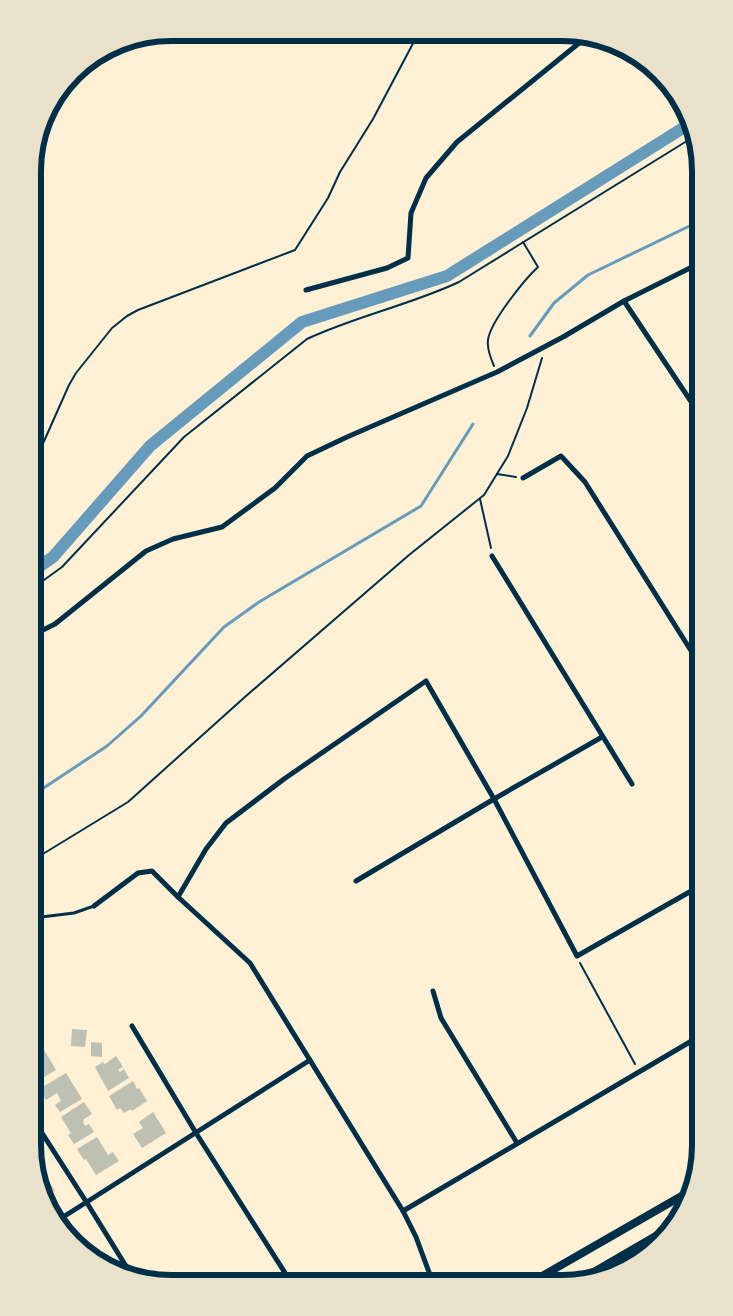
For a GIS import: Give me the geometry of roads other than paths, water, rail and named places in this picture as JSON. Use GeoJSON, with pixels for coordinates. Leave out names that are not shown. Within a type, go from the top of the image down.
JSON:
{"type":"FeatureCollection","features":[{"type":"Feature","properties":{"kind":"street"},"geometry":{"type":"LineString","coordinates":[[306,290],[387,268],[408,258],[411,213],[426,178],[457,142],[580,42]]}},
{"type":"Feature","properties":{"kind":"street"},"geometry":{"type":"LineString","coordinates":[[41,631],[55,624],[146,551],[173,540],[222,527],[275,488],[307,456],[497,372],[624,301],[692,267]]}},
{"type":"Feature","properties":{"kind":"street"},"geometry":{"type":"LineString","coordinates":[[624,301],[692,403]]}},
{"type":"Feature","properties":{"kind":"street"},"geometry":{"type":"LineString","coordinates":[[524,478],[562,456],[586,482],[692,651]]}},
{"type":"Feature","properties":{"kind":"street"},"geometry":{"type":"LineString","coordinates":[[492,556],[632,784]]}},
{"type":"Feature","properties":{"kind":"street"},"geometry":{"type":"LineString","coordinates":[[178,897],[206,849],[226,823],[284,779],[426,681],[494,798],[577,956],[691,891]]}},
{"type":"Feature","properties":{"kind":"street"},"geometry":{"type":"LineString","coordinates":[[356,881],[602,736]]}},
{"type":"Feature","properties":{"kind":"street"},"geometry":{"type":"LineString","coordinates":[[94,906],[138,873],[152,871],[250,963],[403,1211],[416,1237],[430,1275]]}},
{"type":"Feature","properties":{"kind":"street"},"geometry":{"type":"LineString","coordinates":[[434,991],[441,1018],[517,1143]]}},
{"type":"Feature","properties":{"kind":"street"},"geometry":{"type":"LineString","coordinates":[[132,1026],[286,1275]]}},
{"type":"Feature","properties":{"kind":"street"},"geometry":{"type":"LineString","coordinates":[[403,1211],[691,1041]]}},
{"type":"Feature","properties":{"kind":"street"},"geometry":{"type":"LineString","coordinates":[[63,1217],[310,1060]]}},
{"type":"Feature","properties":{"kind":"street"},"geometry":{"type":"LineString","coordinates":[[41,1133],[126,1266]]}},
{"type":"Feature","properties":{"kind":"street"},"geometry":{"type":"LineString","coordinates":[[544,1275],[680,1197]]}},
{"type":"Feature","properties":{"kind":"street"},"geometry":{"type":"LineString","coordinates":[[599,1269],[654,1237]]}},
{"type":"Feature","properties":{"kind":"lane"},"geometry":{"type":"LineString","coordinates":[[41,917],[74,914],[94,906]]}},
{"type":"Feature","properties":{"kind":"waterway"},"geometry":{"type":"LineString","coordinates":[[41,565],[53,557],[150,446],[302,322],[447,276],[684,127]]}},
{"type":"Feature","properties":{"kind":"waterway"},"geometry":{"type":"LineString","coordinates":[[530,336],[554,303],[588,275],[692,225]]}},
{"type":"Feature","properties":{"kind":"waterway"},"geometry":{"type":"LineString","coordinates":[[41,790],[107,746],[141,716],[224,627],[259,602],[421,506],[473,424]]}}]}
